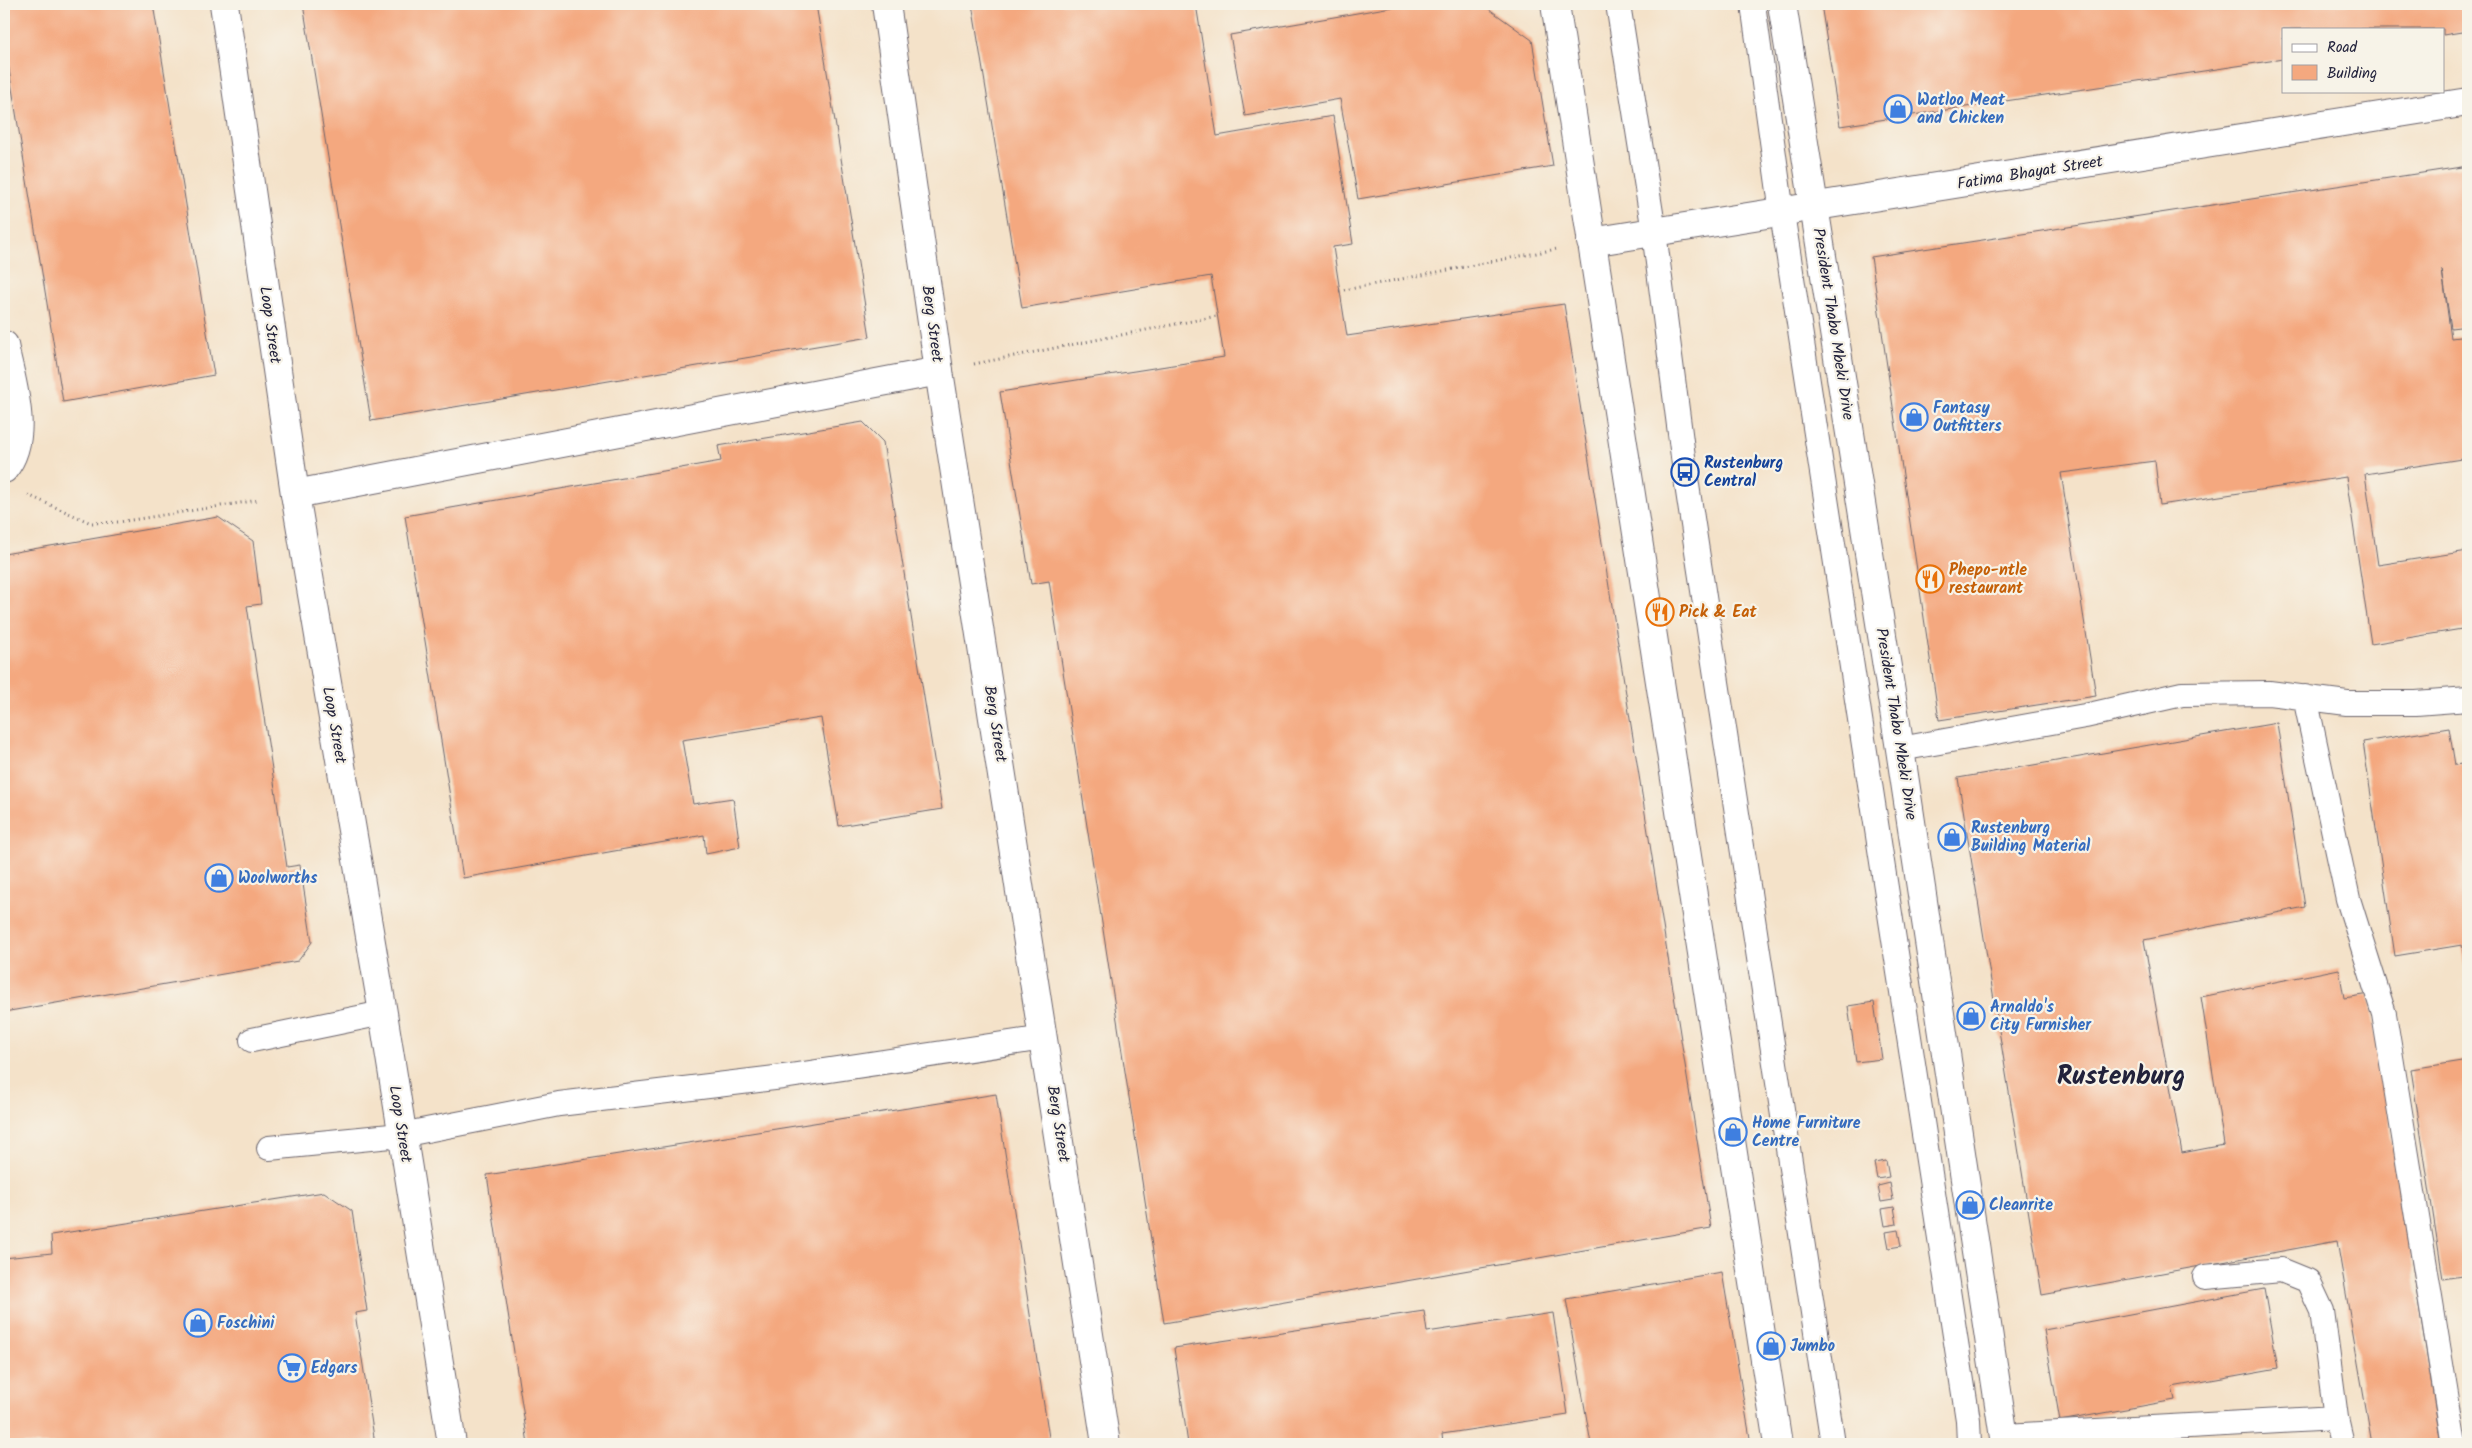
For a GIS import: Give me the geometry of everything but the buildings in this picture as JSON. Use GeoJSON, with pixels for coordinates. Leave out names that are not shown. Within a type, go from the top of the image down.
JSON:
{"type":"FeatureCollection","features":[{"type":"Feature","properties":{"kind":"street","name":"Loop Street"},"geometry":{"type":"LineString","coordinates":[[224,4],[295,494],[383,1013],[401,1135],[452,1444]]}},
{"type":"Feature","properties":{"kind":"street","name":"Berg Street"},"geometry":{"type":"LineString","coordinates":[[886,4],[939,371],[1106,1444]]}},
{"type":"Feature","properties":{"kind":"street"},"geometry":{"type":"LineString","coordinates":[[1555,4],[1778,1444]]}},
{"type":"Feature","properties":{"kind":"street","name":"President Thabo Mbeki Drive"},"geometry":{"type":"LineString","coordinates":[[1782,4],[1900,749],[2005,1440]]}},
{"type":"Feature","properties":{"kind":"street","name":"Fatima Bhayat Street"},"geometry":{"type":"LineString","coordinates":[[1591,242],[1815,208],[2468,102]]}},
{"type":"Feature","properties":{"kind":"street"},"geometry":{"type":"LineString","coordinates":[[4,345],[14,397],[17,426],[14,448],[4,470]]}},
{"type":"Feature","properties":{"kind":"street"},"geometry":{"type":"LineString","coordinates":[[295,494],[939,371]]}},
{"type":"Feature","properties":{"kind":"lane"},"geometry":{"type":"LineString","coordinates":[[1618,4],[1654,232],[1687,482],[1833,1444]]}},
{"type":"Feature","properties":{"kind":"lane"},"geometry":{"type":"LineString","coordinates":[[1753,4],[1782,213],[1968,1420],[1969,1444]]}},
{"type":"Feature","properties":{"kind":"lane"},"geometry":{"type":"LineString","coordinates":[[1900,749],[2085,716],[2182,694],[2269,693],[2347,702],[2416,704],[2468,699]]}},
{"type":"Feature","properties":{"kind":"lane"},"geometry":{"type":"LineString","coordinates":[[2305,697],[2348,899],[2384,1014],[2454,1444]]}},
{"type":"Feature","properties":{"kind":"lane"},"geometry":{"type":"LineString","coordinates":[[252,1040],[383,1013]]}},
{"type":"Feature","properties":{"kind":"lane"},"geometry":{"type":"LineString","coordinates":[[269,1148],[401,1135],[559,1104],[783,1077],[1044,1038]]}},
{"type":"Feature","properties":{"kind":"lane"},"geometry":{"type":"LineString","coordinates":[[2205,1277],[2281,1270],[2308,1281],[2322,1311],[2336,1418],[2342,1444]]}},
{"type":"Feature","properties":{"kind":"lane"},"geometry":{"type":"LineString","coordinates":[[2005,1440],[2336,1418]]}},
{"type":"Feature","properties":{"kind":"path"},"geometry":{"type":"LineString","coordinates":[[1339,291],[1591,242]]}},
{"type":"Feature","properties":{"kind":"path"},"geometry":{"type":"LineString","coordinates":[[939,371],[1217,316]]}},
{"type":"Feature","properties":{"kind":"path"},"geometry":{"type":"LineString","coordinates":[[21,491],[91,523],[119,522],[295,494]]}},
{"type":"Feature","properties":{"kind":"place","name":"Watloo Meat and Chicken"},"geometry":{"type":"Point","coordinates":[1898,109]}},
{"type":"Feature","properties":{"kind":"place","name":"Fantasy Outfitters"},"geometry":{"type":"Point","coordinates":[1914,417]}},
{"type":"Feature","properties":{"kind":"place","name":"Rustenburg Central"},"geometry":{"type":"Point","coordinates":[1685,472]}},
{"type":"Feature","properties":{"kind":"place","name":"Phepo-ntle restaurant"},"geometry":{"type":"Point","coordinates":[1930,579]}},
{"type":"Feature","properties":{"kind":"place","name":"Pick & Eat"},"geometry":{"type":"Point","coordinates":[1660,612]}},
{"type":"Feature","properties":{"kind":"place","name":"Rustenburg Building Material"},"geometry":{"type":"Point","coordinates":[1952,837]}},
{"type":"Feature","properties":{"kind":"place","name":"Woolworths"},"geometry":{"type":"Point","coordinates":[219,878]}},
{"type":"Feature","properties":{"kind":"place","name":"Arnaldo's City Furnisher"},"geometry":{"type":"Point","coordinates":[1971,1016]}},
{"type":"Feature","properties":{"kind":"place","name":"Home Furniture Centre"},"geometry":{"type":"Point","coordinates":[1733,1132]}},
{"type":"Feature","properties":{"kind":"place","name":"Cleanrite"},"geometry":{"type":"Point","coordinates":[1970,1205]}},
{"type":"Feature","properties":{"kind":"place","name":"Foschini"},"geometry":{"type":"Point","coordinates":[198,1323]}},
{"type":"Feature","properties":{"kind":"place","name":"Jumbo"},"geometry":{"type":"Point","coordinates":[1771,1346]}},
{"type":"Feature","properties":{"kind":"place","name":"Edgars"},"geometry":{"type":"Point","coordinates":[292,1368]}},
{"type":"Feature","properties":{"kind":"district","name":"Rustenburg"},"geometry":{"type":"Point","coordinates":[2121,1077]}}]}
